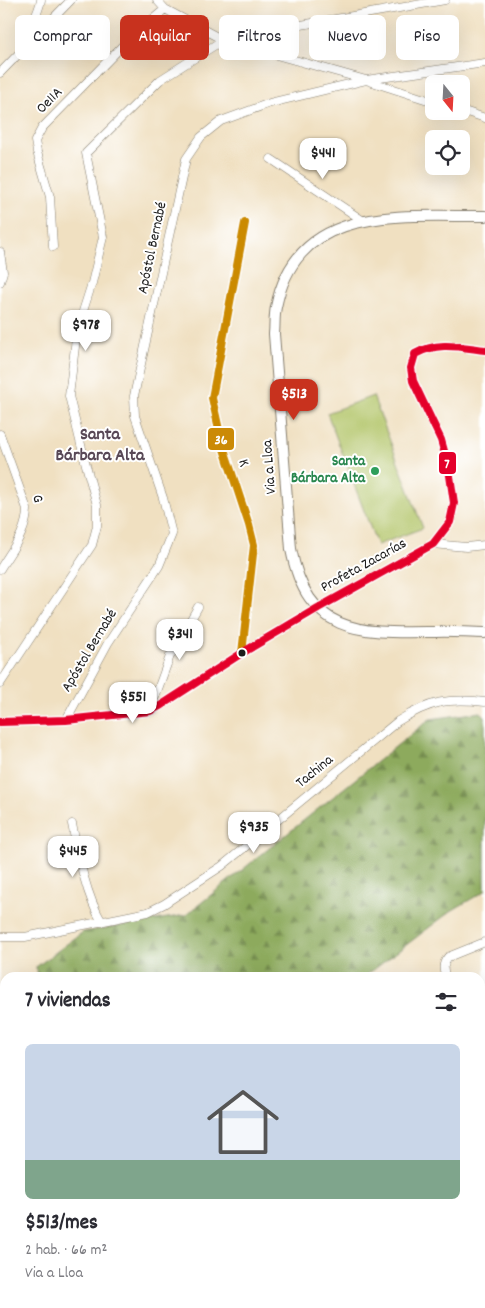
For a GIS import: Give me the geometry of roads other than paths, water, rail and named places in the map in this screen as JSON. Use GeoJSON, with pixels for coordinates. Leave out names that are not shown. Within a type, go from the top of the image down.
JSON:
{"type":"FeatureCollection","features":[{"type":"Feature","properties":{"kind":"street"},"geometry":{"type":"LineString","coordinates":[[37,15],[41,0]]}},
{"type":"Feature","properties":{"kind":"street"},"geometry":{"type":"LineString","coordinates":[[57,15],[71,0]]}},
{"type":"Feature","properties":{"kind":"street"},"geometry":{"type":"LineString","coordinates":[[157,0],[165,8],[219,38]]}},
{"type":"Feature","properties":{"kind":"street"},"geometry":{"type":"LineString","coordinates":[[299,25],[445,0]]}},
{"type":"Feature","properties":{"kind":"street","name":"Oe11A"},"geometry":{"type":"LineString","coordinates":[[53,247],[50,197],[37,152],[36,141],[42,128],[124,45],[165,8]]}},
{"type":"Feature","properties":{"kind":"street"},"geometry":{"type":"LineString","coordinates":[[0,684],[92,545],[97,526],[97,505],[70,396],[77,330],[92,283],[102,237],[86,153],[160,80],[219,43]]}},
{"type":"Feature","properties":{"kind":"street"},"geometry":{"type":"LineString","coordinates":[[0,73],[15,58]]}},
{"type":"Feature","properties":{"kind":"street"},"geometry":{"type":"LineString","coordinates":[[294,60],[425,99]]}},
{"type":"Feature","properties":{"kind":"street","name":"Apóstol Bernabé"},"geometry":{"type":"LineString","coordinates":[[66,720],[108,643],[159,566],[172,534],[164,498],[135,416],[134,396],[186,159],[201,137],[221,121],[270,103],[366,80],[485,63]]}},
{"type":"Feature","properties":{"kind":"street"},"geometry":{"type":"LineString","coordinates":[[470,113],[485,118]]}},
{"type":"Feature","properties":{"kind":"street"},"geometry":{"type":"LineString","coordinates":[[271,159],[362,220]]}},
{"type":"Feature","properties":{"kind":"street","name":"Via a Lloa"},"geometry":{"type":"LineString","coordinates":[[485,216],[362,220],[333,230],[304,249],[281,286],[275,309],[274,334],[291,549],[294,566],[301,583],[318,608],[335,622],[377,633],[485,633]]}},
{"type":"Feature","properties":{"kind":"street","name":"K"},"geometry":{"type":"LineString","coordinates":[[242,653],[254,545],[222,442],[212,398],[245,223]]}},
{"type":"Feature","properties":{"kind":"street"},"geometry":{"type":"LineString","coordinates":[[0,252],[3,272],[0,282]]}},
{"type":"Feature","properties":{"kind":"street","name":"Profeta Zacarías"},"geometry":{"type":"LineString","coordinates":[[0,722],[66,720],[150,711],[318,608],[433,544],[450,522],[454,504],[449,469],[441,440],[413,381],[410,368],[414,354],[426,347],[439,345],[485,350]]}},
{"type":"Feature","properties":{"kind":"street","name":"G"},"geometry":{"type":"LineString","coordinates":[[0,434],[27,508],[27,520],[24,530],[0,569]]}},
{"type":"Feature","properties":{"kind":"street"},"geometry":{"type":"LineString","coordinates":[[433,544],[466,547],[485,545]]}},
{"type":"Feature","properties":{"kind":"street"},"geometry":{"type":"LineString","coordinates":[[150,711],[170,656],[198,607]]}},
{"type":"Feature","properties":{"kind":"street","name":"Tachina"},"geometry":{"type":"LineString","coordinates":[[0,938],[25,937],[148,912],[164,904],[222,866],[398,721],[415,710],[436,702],[461,699],[485,702]]}},
{"type":"Feature","properties":{"kind":"street"},"geometry":{"type":"LineString","coordinates":[[72,824],[86,884],[95,911],[102,922]]}},
{"type":"Feature","properties":{"kind":"street"},"geometry":{"type":"LineString","coordinates":[[444,972],[444,962],[448,957],[485,942]]}},
{"type":"Feature","properties":{"kind":"place","name":"Santa Bárbara Alta"},"geometry":{"type":"Point","coordinates":[375,471]}},
{"type":"Feature","properties":{"kind":"district","name":"Santa Bárbara Alta"},"geometry":{"type":"Point","coordinates":[100,445]}}]}
